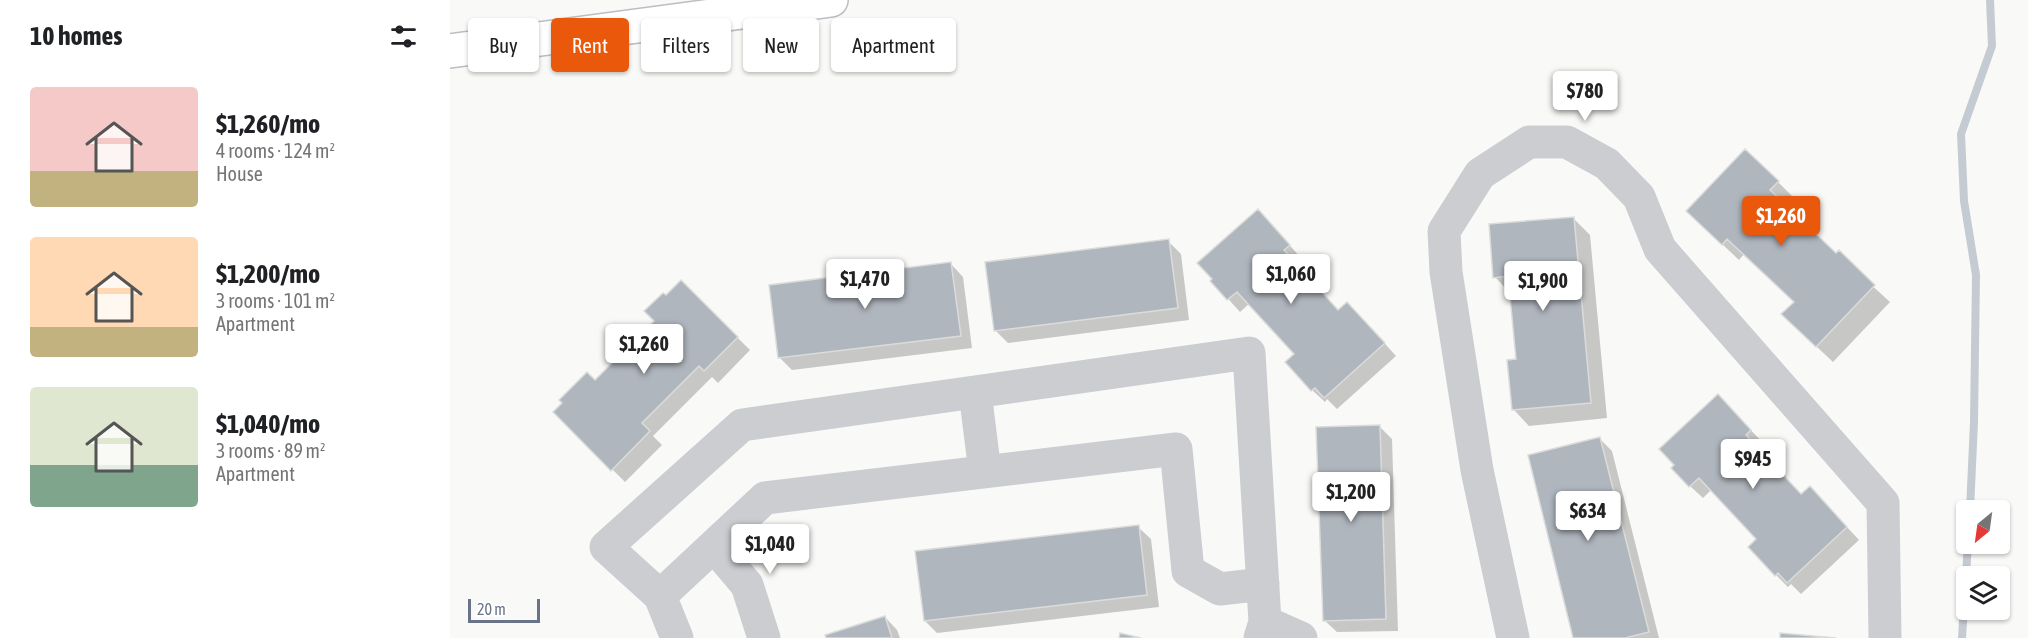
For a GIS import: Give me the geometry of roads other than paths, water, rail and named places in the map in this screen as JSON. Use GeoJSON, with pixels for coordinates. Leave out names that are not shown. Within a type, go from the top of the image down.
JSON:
{"type":"FeatureCollection","features":[{"type":"Feature","properties":{"kind":"highway"},"geometry":{"type":"LineString","coordinates":[[450,51],[831,0]]}},
{"type":"Feature","properties":{"kind":"street"},"geometry":{"type":"LineString","coordinates":[[1513,638],[1477,470],[1446,272],[1444,231],[1480,174],[1529,142],[1567,142],[1607,164],[1639,197],[1660,249],[1883,503],[1885,638]]}},
{"type":"Feature","properties":{"kind":"street"},"geometry":{"type":"LineString","coordinates":[[677,638],[660,596],[606,547],[742,425],[1249,352],[1263,584],[1263,630],[1301,638]]}},
{"type":"Feature","properties":{"kind":"street"},"geometry":{"type":"LineString","coordinates":[[975,392],[984,472]]}},
{"type":"Feature","properties":{"kind":"street"},"geometry":{"type":"LineString","coordinates":[[660,596],[765,498],[1176,449],[1188,571],[1221,589],[1263,584]]}},
{"type":"Feature","properties":{"kind":"street"},"geometry":{"type":"LineString","coordinates":[[714,546],[747,585],[764,638]]}},
{"type":"Feature","properties":{"kind":"waterway"},"geometry":{"type":"LineString","coordinates":[[1970,500],[1976,275],[1964,201],[1961,134],[1992,46],[1990,0]]}},
{"type":"Feature","properties":{"kind":"waterway"},"geometry":{"type":"LineString","coordinates":[[1962,638],[1967,554]]}}]}
